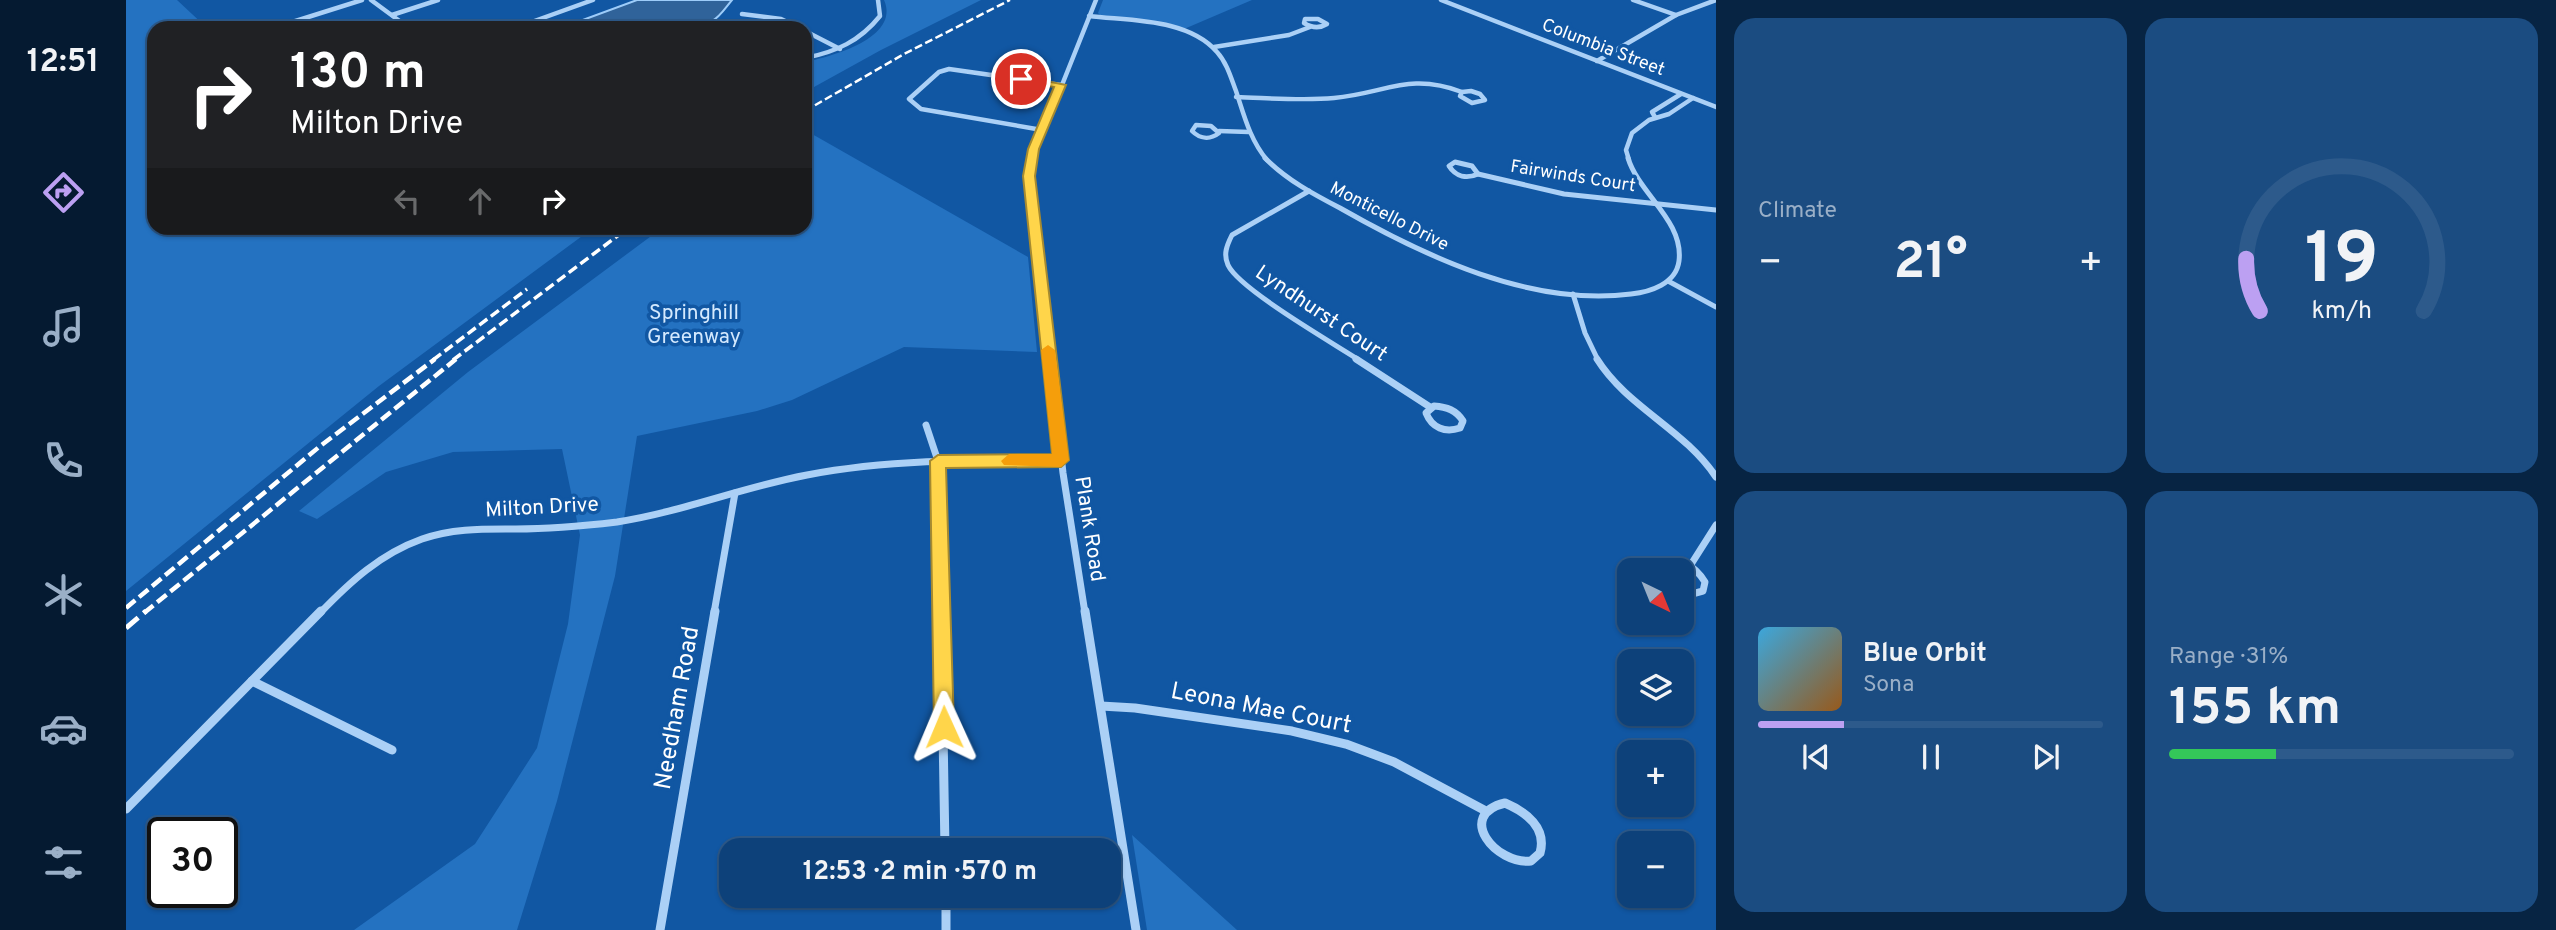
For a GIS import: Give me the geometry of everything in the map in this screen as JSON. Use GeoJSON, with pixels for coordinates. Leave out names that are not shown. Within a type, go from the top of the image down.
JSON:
{"type":"FeatureCollection","features":[{"type":"Feature","properties":{"kind":"street"},"geometry":{"type":"LineString","coordinates":[[296,21],[362,0]]}},
{"type":"Feature","properties":{"kind":"street"},"geometry":{"type":"LineString","coordinates":[[371,0],[400,21]]}},
{"type":"Feature","properties":{"kind":"street"},"geometry":{"type":"LineString","coordinates":[[392,15],[438,0]]}},
{"type":"Feature","properties":{"kind":"street"},"geometry":{"type":"LineString","coordinates":[[534,21],[593,0]]}},
{"type":"Feature","properties":{"kind":"street"},"geometry":{"type":"LineString","coordinates":[[812,56],[840,49],[859,39],[873,26],[881,13],[878,0]]}},
{"type":"Feature","properties":{"kind":"street","name":"Plank Road"},"geometry":{"type":"LineString","coordinates":[[1096,0],[1042,130],[1031,159],[1029,176],[1061,460],[1136,930]]}},
{"type":"Feature","properties":{"kind":"street","name":"Columbia Street"},"geometry":{"type":"LineString","coordinates":[[1441,0],[1716,107]]}},
{"type":"Feature","properties":{"kind":"street"},"geometry":{"type":"LineString","coordinates":[[1633,0],[1676,15]]}},
{"type":"Feature","properties":{"kind":"street"},"geometry":{"type":"LineString","coordinates":[[1597,61],[1676,15],[1716,0]]}},
{"type":"Feature","properties":{"kind":"street"},"geometry":{"type":"LineString","coordinates":[[742,14],[785,21]]}},
{"type":"Feature","properties":{"kind":"street"},"geometry":{"type":"LineString","coordinates":[[1089,16],[1179,30],[1214,47],[1289,35],[1310,27],[1321,28],[1327,24],[1321,19],[1309,18],[1303,22],[1310,27]]}},
{"type":"Feature","properties":{"kind":"street"},"geometry":{"type":"LineString","coordinates":[[812,35],[840,49]]}},
{"type":"Feature","properties":{"kind":"street","name":"Monticello Drive"},"geometry":{"type":"LineString","coordinates":[[1214,47],[1224,60],[1249,132],[1269,161],[1309,191],[1389,237],[1448,263],[1520,284],[1573,294],[1628,294],[1668,281],[1680,272],[1687,260]]}},
{"type":"Feature","properties":{"kind":"street"},"geometry":{"type":"LineString","coordinates":[[1042,130],[920,109],[909,99],[939,72],[949,69],[1060,85]]}},
{"type":"Feature","properties":{"kind":"street"},"geometry":{"type":"LineString","coordinates":[[1236,97],[1332,99],[1362,95],[1391,84],[1415,81],[1478,93],[1485,100],[1469,102],[1460,96],[1462,92]]}},
{"type":"Feature","properties":{"kind":"street"},"geometry":{"type":"LineString","coordinates":[[1655,117],[1652,112],[1681,94]]}},
{"type":"Feature","properties":{"kind":"street"},"geometry":{"type":"LineString","coordinates":[[1678,222],[1634,166],[1626,148],[1630,135],[1655,117],[1665,117],[1693,98]]}},
{"type":"Feature","properties":{"kind":"street"},"geometry":{"type":"LineString","coordinates":[[1219,131],[1215,137],[1204,138],[1192,129],[1196,125],[1207,125],[1219,131],[1249,132]]}},
{"type":"Feature","properties":{"kind":"street","name":"Fairwinds Court"},"geometry":{"type":"LineString","coordinates":[[1478,174],[1475,167],[1468,163],[1455,162],[1449,166],[1454,173],[1462,176],[1474,177],[1478,174],[1564,194],[1716,210]]}},
{"type":"Feature","properties":{"kind":"street","name":"Lyndhurst Court"},"geometry":{"type":"LineString","coordinates":[[1309,191],[1232,234],[1225,248],[1228,266],[1253,291],[1430,407],[1452,409],[1461,417],[1462,425],[1457,431],[1439,429],[1426,418],[1430,407]]}},
{"type":"Feature","properties":{"kind":"street"},"geometry":{"type":"LineString","coordinates":[[1668,281],[1716,307]]}},
{"type":"Feature","properties":{"kind":"street"},"geometry":{"type":"LineString","coordinates":[[1573,294],[1591,346],[1605,370],[1693,446],[1716,477]]}},
{"type":"Feature","properties":{"kind":"street"},"geometry":{"type":"LineString","coordinates":[[926,425],[938,461],[945,838]]}},
{"type":"Feature","properties":{"kind":"street","name":"Milton Drive"},"geometry":{"type":"LineString","coordinates":[[126,808],[364,570],[420,539],[453,531],[551,528],[627,520],[698,505],[804,475],[855,466],[938,461],[1061,460]]}},
{"type":"Feature","properties":{"kind":"street","name":"Needham Road"},"geometry":{"type":"LineString","coordinates":[[660,930],[735,493]]}},
{"type":"Feature","properties":{"kind":"street"},"geometry":{"type":"LineString","coordinates":[[1694,560],[1716,525]]}},
{"type":"Feature","properties":{"kind":"street"},"geometry":{"type":"LineString","coordinates":[[1694,569],[1702,576],[1705,587],[1698,593],[1694,592]]}},
{"type":"Feature","properties":{"kind":"street"},"geometry":{"type":"LineString","coordinates":[[252,681],[392,750]]}},
{"type":"Feature","properties":{"kind":"street","name":"Leona Mae Court"},"geometry":{"type":"LineString","coordinates":[[1101,706],[1135,708],[1292,731],[1346,744],[1394,762],[1484,810]]}},
{"type":"Feature","properties":{"kind":"street"},"geometry":{"type":"LineString","coordinates":[[1505,803],[1525,813],[1540,831],[1544,844],[1541,855],[1532,862],[1519,863],[1492,847],[1484,834],[1481,821],[1484,810],[1493,804],[1505,803]]}},
{"type":"Feature","properties":{"kind":"street"},"geometry":{"type":"LineString","coordinates":[[946,908],[946,930]]}},
{"type":"Feature","properties":{"kind":"green space"},"geometry":{"type":"Polygon","coordinates":[[[126,0],[177,0],[200,21],[147,21],[147,235],[584,235],[379,386],[126,591],[126,0]]]}},
{"type":"Feature","properties":{"kind":"green space"},"geometry":{"type":"Polygon","coordinates":[[[884,0],[981,0],[812,88],[812,60],[845,50],[873,35],[882,25],[887,13],[884,0]]]}},
{"type":"Feature","properties":{"kind":"green space"},"geometry":{"type":"Polygon","coordinates":[[[1103,0],[1252,0],[1184,29],[1101,16],[1098,13],[1103,0]]]}},
{"type":"Feature","properties":{"kind":"green space","name":"Springhill Greenway"},"geometry":{"type":"Polygon","coordinates":[[[812,134],[1028,257],[1037,352],[904,347],[792,400],[757,411],[637,436],[615,576],[557,801],[517,930],[354,930],[475,844],[537,748],[568,624],[580,535],[562,449],[453,452],[386,472],[317,519],[299,511],[468,372],[653,235],[812,235],[812,134]]]}},
{"type":"Feature","properties":{"kind":"green space"},"geometry":{"type":"Polygon","coordinates":[[[1132,835],[1237,930],[1147,930],[1132,835]]]}},
{"type":"Feature","properties":{"kind":"shaded area"},"geometry":{"type":"Polygon","coordinates":[[[637,0],[732,0],[712,21],[580,21],[637,0]]]}},
{"type":"Feature","properties":{"kind":"railway"},"geometry":{"type":"LineString","coordinates":[[812,107],[904,54],[1010,0]]}},
{"type":"Feature","properties":{"kind":"railway"},"geometry":{"type":"LineString","coordinates":[[453,360],[619,235]]}},
{"type":"Feature","properties":{"kind":"railway"},"geometry":{"type":"LineString","coordinates":[[433,360],[527,289]]}},
{"type":"Feature","properties":{"kind":"railway"},"geometry":{"type":"LineString","coordinates":[[126,608],[319,447],[435,359]]}},
{"type":"Feature","properties":{"kind":"railway"},"geometry":{"type":"LineString","coordinates":[[144,613],[456,359]]}},
{"type":"Feature","properties":{"kind":"railway"},"geometry":{"type":"LineString","coordinates":[[126,628],[146,611]]}},
{"type":"Feature","properties":{"kind":"slow traffic"},"geometry":{"type":"LineString","coordinates":[[1009,461],[1061,460],[1048,350]]}},
{"type":"Feature","properties":{"kind":"route"},"geometry":{"type":"LineString","coordinates":[[944,727],[938,461],[1061,460],[1029,176],[1034,149],[1060,85],[1021,79]]}}]}
